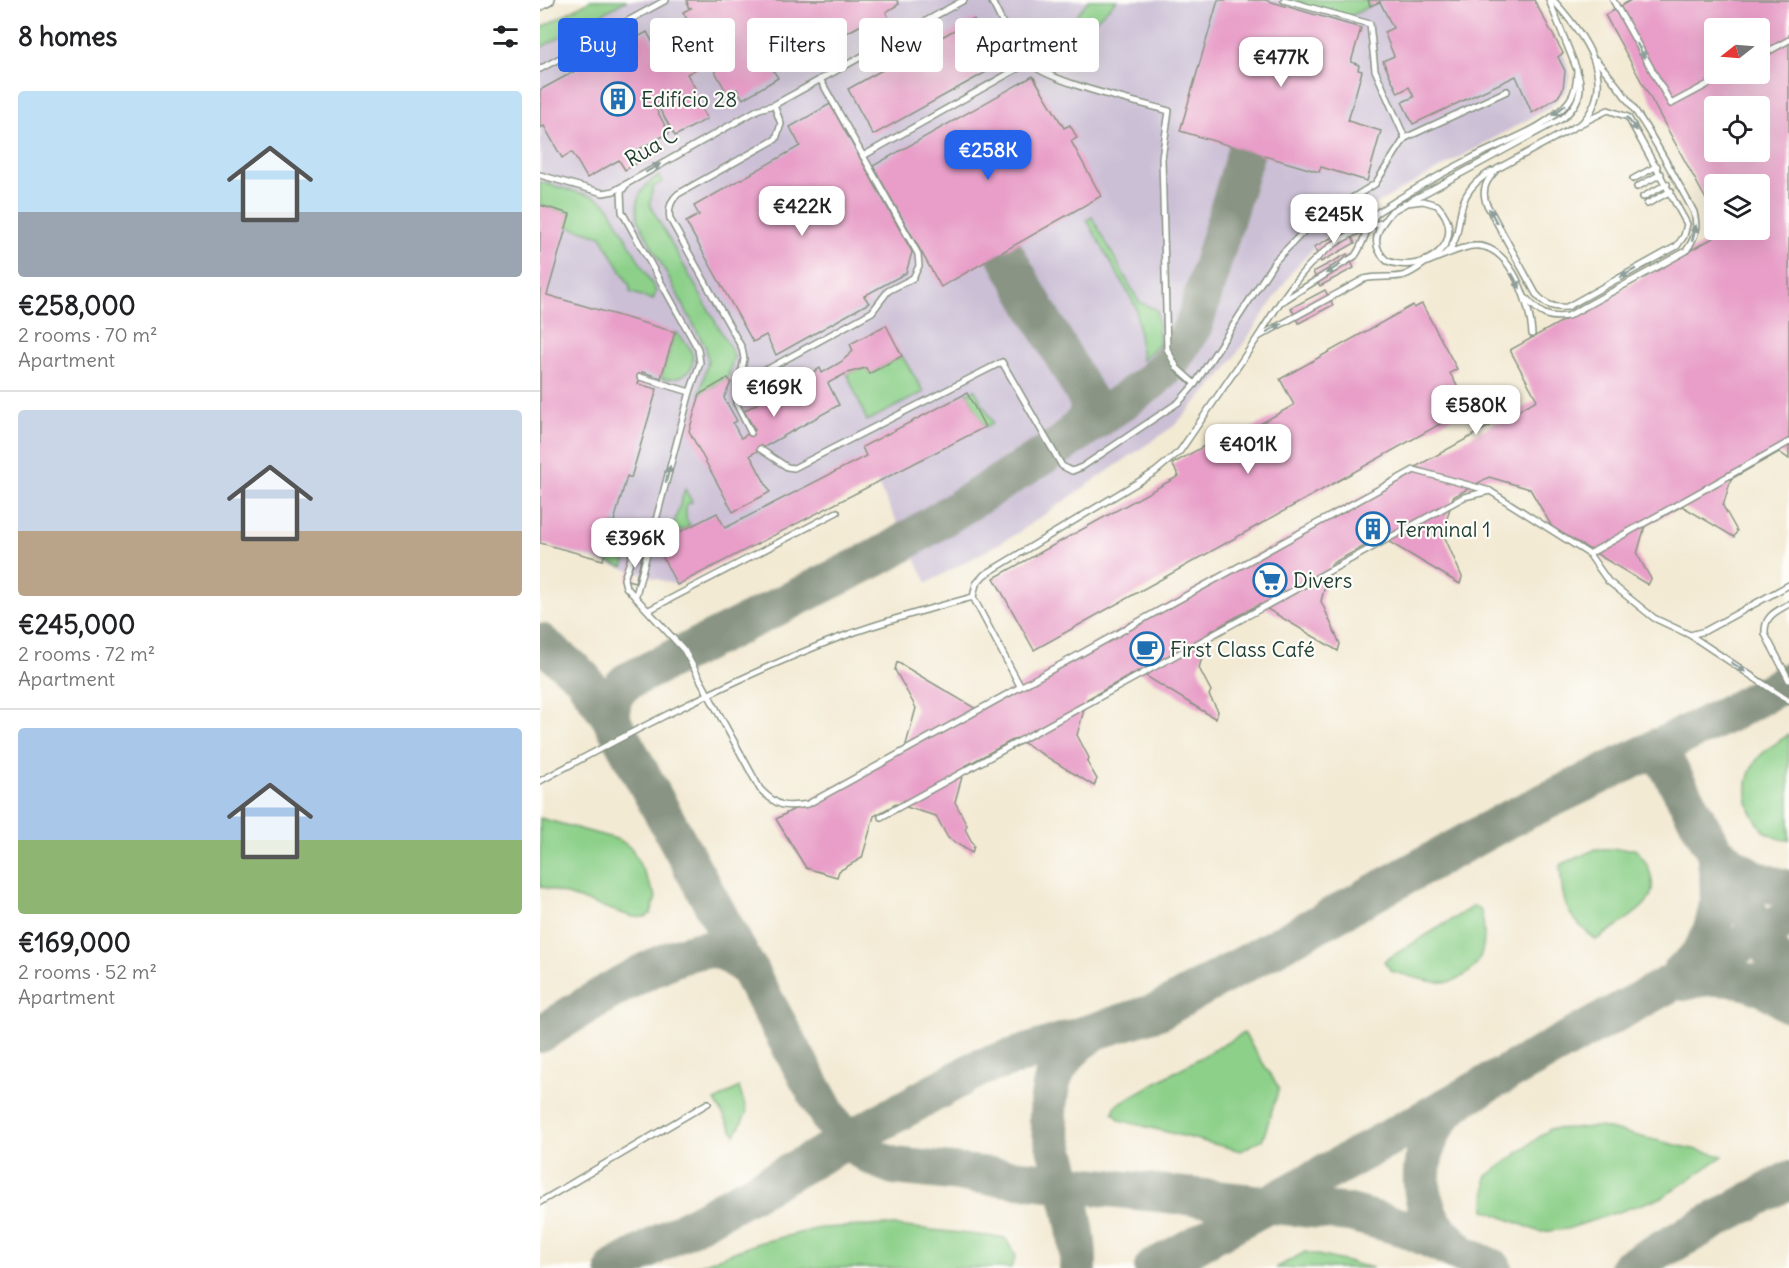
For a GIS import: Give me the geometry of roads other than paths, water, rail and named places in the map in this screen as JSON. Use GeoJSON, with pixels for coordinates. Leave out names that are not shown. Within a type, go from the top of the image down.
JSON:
{"type":"FeatureCollection","features":[{"type":"Feature","properties":{"kind":"street"},"geometry":{"type":"LineString","coordinates":[[540,5],[549,0]]}},
{"type":"Feature","properties":{"kind":"lane"},"geometry":{"type":"LineString","coordinates":[[540,69],[666,0]]}},
{"type":"Feature","properties":{"kind":"lane","name":"Rua C"},"geometry":{"type":"LineString","coordinates":[[603,192],[614,191],[759,109],[774,105],[964,0]]}},
{"type":"Feature","properties":{"kind":"lane"},"geometry":{"type":"LineString","coordinates":[[991,0],[1001,18]]}},
{"type":"Feature","properties":{"kind":"lane"},"geometry":{"type":"LineString","coordinates":[[1284,0],[1370,24],[1375,70],[1406,138]]}},
{"type":"Feature","properties":{"kind":"lane"},"geometry":{"type":"LineString","coordinates":[[1551,0],[1577,70],[1581,92],[1573,110],[1563,118],[1392,211],[1381,223],[1375,237],[1376,247],[1387,261],[1404,265],[1428,262],[1438,260],[1464,247],[1490,248],[1500,254],[1526,298],[1540,314],[1555,318],[1568,316],[1686,251],[1695,240],[1697,226],[1694,212],[1643,119],[1624,91],[1594,58]]}},
{"type":"Feature","properties":{"kind":"lane"},"geometry":{"type":"LineString","coordinates":[[1551,0],[1580,30],[1594,58],[1598,77],[1595,101],[1591,113],[1582,123]]}},
{"type":"Feature","properties":{"kind":"lane"},"geometry":{"type":"LineString","coordinates":[[1613,0],[1671,104],[1708,84]]}},
{"type":"Feature","properties":{"kind":"lane"},"geometry":{"type":"LineString","coordinates":[[1770,50],[1789,40]]}},
{"type":"Feature","properties":{"kind":"lane"},"geometry":{"type":"LineString","coordinates":[[1280,303],[1355,256],[1363,245],[1368,226],[1378,212],[1560,111],[1574,91],[1577,70]]}},
{"type":"Feature","properties":{"kind":"lane"},"geometry":{"type":"LineString","coordinates":[[863,156],[1011,72]]}},
{"type":"Feature","properties":{"kind":"lane"},"geometry":{"type":"LineString","coordinates":[[1048,72],[1062,79],[1168,111],[1162,158],[1167,349],[1181,374],[1195,384]]}},
{"type":"Feature","properties":{"kind":"lane"},"geometry":{"type":"LineString","coordinates":[[741,372],[751,373],[768,369],[872,312],[888,291],[913,278],[917,272],[918,254],[820,79]]}},
{"type":"Feature","properties":{"kind":"lane"},"geometry":{"type":"LineString","coordinates":[[760,449],[787,467],[794,468],[1002,362],[1062,466],[1072,471],[1082,467],[1179,402],[1195,384],[1275,261],[1290,243],[1312,224],[1375,184],[1406,138],[1507,91]]}},
{"type":"Feature","properties":{"kind":"lane"},"geometry":{"type":"LineString","coordinates":[[750,433],[736,403],[742,348],[670,219],[669,212],[671,201],[678,194],[776,139],[781,124],[774,105]]}},
{"type":"Feature","properties":{"kind":"lane"},"geometry":{"type":"LineString","coordinates":[[1438,260],[1454,242],[1460,210],[1468,191],[1480,178],[1608,110],[1628,117],[1671,191],[1687,224],[1684,236],[1677,246],[1567,307],[1557,308],[1545,305],[1536,294],[1486,203],[1485,184],[1497,169]]}},
{"type":"Feature","properties":{"kind":"lane"},"geometry":{"type":"LineString","coordinates":[[1633,179],[1657,166]]}},
{"type":"Feature","properties":{"kind":"lane"},"geometry":{"type":"LineString","coordinates":[[1637,187],[1661,174]]}},
{"type":"Feature","properties":{"kind":"lane"},"geometry":{"type":"LineString","coordinates":[[540,175],[603,192],[616,200],[698,349],[700,363],[690,392],[636,596]]}},
{"type":"Feature","properties":{"kind":"lane"},"geometry":{"type":"LineString","coordinates":[[622,212],[621,192],[627,183]]}},
{"type":"Feature","properties":{"kind":"lane"},"geometry":{"type":"LineString","coordinates":[[1643,196],[1667,184]]}},
{"type":"Feature","properties":{"kind":"lane"},"geometry":{"type":"LineString","coordinates":[[1647,204],[1671,191]]}},
{"type":"Feature","properties":{"kind":"lane"},"geometry":{"type":"LineString","coordinates":[[1258,337],[1364,279],[1376,275],[1401,276],[1414,272],[1428,262],[1448,235],[1449,223],[1437,205],[1423,201],[1407,203]]}},
{"type":"Feature","properties":{"kind":"lane"},"geometry":{"type":"LineString","coordinates":[[1020,686],[973,597],[976,584],[984,575],[1155,472],[1180,451],[1280,303],[1322,251],[1368,226],[1381,223]]}},
{"type":"Feature","properties":{"kind":"lane"},"geometry":{"type":"LineString","coordinates":[[1526,298],[1532,334]]}},
{"type":"Feature","properties":{"kind":"lane"},"geometry":{"type":"LineString","coordinates":[[640,377],[690,392]]}},
{"type":"Feature","properties":{"kind":"lane"},"geometry":{"type":"LineString","coordinates":[[1589,554],[1789,442]]}},
{"type":"Feature","properties":{"kind":"lane"},"geometry":{"type":"LineString","coordinates":[[653,530],[642,526],[624,579],[626,587],[684,650],[760,789],[774,803],[789,807],[808,804],[1414,470],[1490,491],[1589,554],[1608,581],[1654,618],[1690,635],[1789,701]]}},
{"type":"Feature","properties":{"kind":"lane"},"geometry":{"type":"LineString","coordinates":[[881,817],[1464,497],[1490,491]]}},
{"type":"Feature","properties":{"kind":"lane"},"geometry":{"type":"LineString","coordinates":[[649,610],[837,512]]}},
{"type":"Feature","properties":{"kind":"lane"},"geometry":{"type":"LineString","coordinates":[[1690,635],[1705,632],[1789,585]]}},
{"type":"Feature","properties":{"kind":"lane"},"geometry":{"type":"LineString","coordinates":[[540,781],[650,722],[820,645],[884,622],[973,597]]}},
{"type":"Feature","properties":{"kind":"lane"},"geometry":{"type":"LineString","coordinates":[[1789,603],[1768,615],[1764,626],[1765,634],[1789,680]]}},
{"type":"Feature","properties":{"kind":"lane"},"geometry":{"type":"LineString","coordinates":[[540,1202],[708,1103]]}},
{"type":"Feature","properties":{"kind":"place","name":"Edifício 28"},"geometry":{"type":"Point","coordinates":[618,99]}},
{"type":"Feature","properties":{"kind":"place","name":"Terminal 1"},"geometry":{"type":"Point","coordinates":[1373,529]}},
{"type":"Feature","properties":{"kind":"place","name":"Divers"},"geometry":{"type":"Point","coordinates":[1270,580]}},
{"type":"Feature","properties":{"kind":"place","name":"First Class Café"},"geometry":{"type":"Point","coordinates":[1147,649]}}]}
